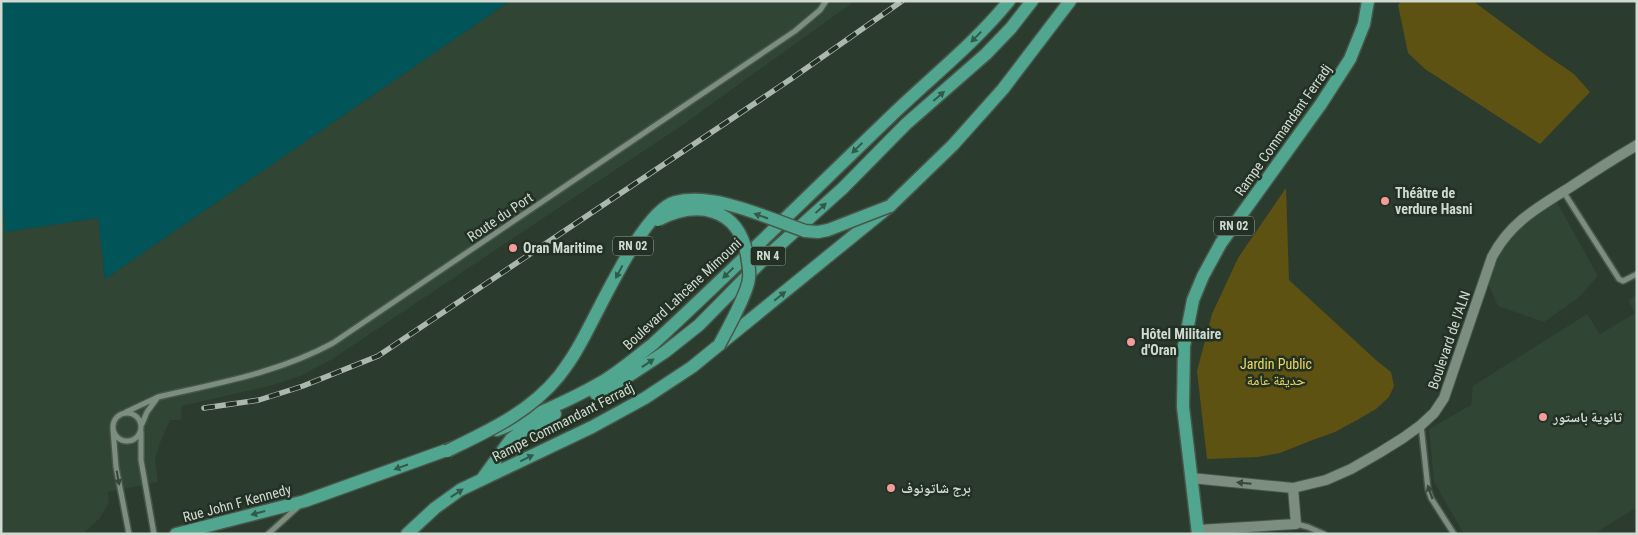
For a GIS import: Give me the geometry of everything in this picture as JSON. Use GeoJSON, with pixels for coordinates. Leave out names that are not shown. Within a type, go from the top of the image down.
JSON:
{"type":"FeatureCollection","features":[{"type":"Feature","properties":{"kind":"main road","name":"Boulevard Lahcène Mimouni"},"geometry":{"type":"LineString","coordinates":[[305,500],[447,451],[562,402],[600,383],[647,348],[817,188],[908,99],[972,42],[1008,1]]}},
{"type":"Feature","properties":{"kind":"main road","name":"Boulevard Lahcène Mimouni"},"geometry":{"type":"LineString","coordinates":[[482,479],[511,439],[627,377],[665,352],[699,324],[764,259],[842,188],[906,124],[986,54],[1012,28],[1032,1]]}},
{"type":"Feature","properties":{"kind":"main road","name":"Rampe Commandant Ferradj"},"geometry":{"type":"LineString","coordinates":[[482,479],[592,427],[645,398],[692,367],[720,345],[890,206],[953,145],[1003,89],[1070,1]]}},
{"type":"Feature","properties":{"kind":"main road","name":"Rampe Commandant Ferradj"},"geometry":{"type":"LineString","coordinates":[[1198,532],[1183,407],[1182,372],[1184,346],[1193,300],[1203,276],[1221,243],[1321,104],[1350,59],[1364,24],[1368,1]]}},
{"type":"Feature","properties":{"kind":"main road","name":"Boulevard de l'ALN"},"geometry":{"type":"LineString","coordinates":[[1191,478],[1293,488],[1326,480],[1351,469],[1380,453],[1422,425],[1444,398],[1492,257],[1500,242],[1524,218],[1637,145]]}},
{"type":"Feature","properties":{"kind":"main road","name":"RN 02"},"geometry":{"type":"LineString","coordinates":[[447,451],[500,425],[534,401],[558,376],[576,351],[633,245],[646,226],[661,210],[672,203],[688,200],[718,201],[805,231],[818,232],[828,230],[890,206]]}},
{"type":"Feature","properties":{"kind":"main road"},"geometry":{"type":"LineString","coordinates":[[646,226],[672,213],[695,209],[709,210],[724,217],[735,226],[743,238],[749,280],[720,345]]}},
{"type":"Feature","properties":{"kind":"main road","name":"RN 02"},"geometry":{"type":"LineString","coordinates":[[407,534],[434,508],[460,490],[482,479]]}},
{"type":"Feature","properties":{"kind":"main road"},"geometry":{"type":"LineString","coordinates":[[1198,532],[1296,524],[1293,488]]}},
{"type":"Feature","properties":{"kind":"main road","name":"Rue John F Kennedy"},"geometry":{"type":"LineString","coordinates":[[176,534],[220,524],[305,500]]}},
{"type":"Feature","properties":{"kind":"street","name":"Route du Port"},"geometry":{"type":"LineString","coordinates":[[125,413],[158,397],[266,371],[294,362],[333,343],[795,31],[820,10],[826,1]]}},
{"type":"Feature","properties":{"kind":"street"},"geometry":{"type":"LineString","coordinates":[[1563,192],[1619,279],[1623,281],[1637,274]]}},
{"type":"Feature","properties":{"kind":"street"},"geometry":{"type":"LineString","coordinates":[[154,534],[141,460],[141,432],[147,412],[158,397]]}},
{"type":"Feature","properties":{"kind":"street"},"geometry":{"type":"LineString","coordinates":[[129,534],[116,467],[113,429],[114,422],[118,416],[125,413],[132,413],[138,417],[142,424]]}},
{"type":"Feature","properties":{"kind":"street"},"geometry":{"type":"LineString","coordinates":[[1422,425],[1428,489],[1431,498],[1454,534]]}},
{"type":"Feature","properties":{"kind":"street"},"geometry":{"type":"LineString","coordinates":[[113,429],[116,436],[122,441],[130,441],[137,438],[141,432]]}},
{"type":"Feature","properties":{"kind":"street"},"geometry":{"type":"LineString","coordinates":[[268,534],[305,500]]}},
{"type":"Feature","properties":{"kind":"street"},"geometry":{"type":"LineString","coordinates":[[1296,524],[1324,534]]}},
{"type":"Feature","properties":{"kind":"shaded area"},"geometry":{"type":"Polygon","coordinates":[[[510,1],[855,1],[681,126],[331,360],[300,376],[273,385],[182,406],[181,420],[170,420],[160,443],[155,459],[158,482],[108,492],[109,503],[100,518],[83,534],[1,534],[1,201],[6,232],[98,218],[105,279],[510,1]]]}},
{"type":"Feature","properties":{"kind":"shaded area"},"geometry":{"type":"Polygon","coordinates":[[[1554,197],[1598,276],[1579,297],[1544,322],[1498,306],[1488,283],[1500,242],[1554,197]]]}},
{"type":"Feature","properties":{"kind":"shaded area","name":"ثانوية باستور"},"geometry":{"type":"Polygon","coordinates":[[[1637,295],[1637,507],[1594,534],[1464,534],[1434,482],[1429,429],[1471,405],[1473,386],[1587,314],[1600,334],[1635,313],[1628,300],[1637,295]]]}},
{"type":"Feature","properties":{"kind":"green space"},"geometry":{"type":"Polygon","coordinates":[[[1401,1],[1473,1],[1574,74],[1590,92],[1540,144],[1425,69],[1408,53],[1398,5],[1401,1]]]}},
{"type":"Feature","properties":{"kind":"green space","name":"Jardin Public حديقة عامة"},"geometry":{"type":"Polygon","coordinates":[[[1286,188],[1289,280],[1391,372],[1394,386],[1389,397],[1376,409],[1335,432],[1280,453],[1258,457],[1207,459],[1197,371],[1212,314],[1238,258],[1286,188]]]}},
{"type":"Feature","properties":{"kind":"water"},"geometry":{"type":"Polygon","coordinates":[[[1,1],[510,1],[105,279],[98,218],[5,232],[1,201],[1,1]]]}},
{"type":"Feature","properties":{"kind":"railway"},"geometry":{"type":"LineString","coordinates":[[204,408],[259,400],[303,386],[378,356],[791,79],[902,1]]}},
{"type":"Feature","properties":{"kind":"place","name":"Théâtre de verdure Hasni"},"geometry":{"type":"Point","coordinates":[1385,201]}},
{"type":"Feature","properties":{"kind":"place","name":"Oran Maritime"},"geometry":{"type":"Point","coordinates":[513,248]}},
{"type":"Feature","properties":{"kind":"place","name":"Hôtel Militaire d'Oran"},"geometry":{"type":"Point","coordinates":[1131,342]}},
{"type":"Feature","properties":{"kind":"place","name":"ثانوية باستور"},"geometry":{"type":"Point","coordinates":[1543,417]}},
{"type":"Feature","properties":{"kind":"place","name":"برج شاتونوف"},"geometry":{"type":"Point","coordinates":[891,488]}}]}
